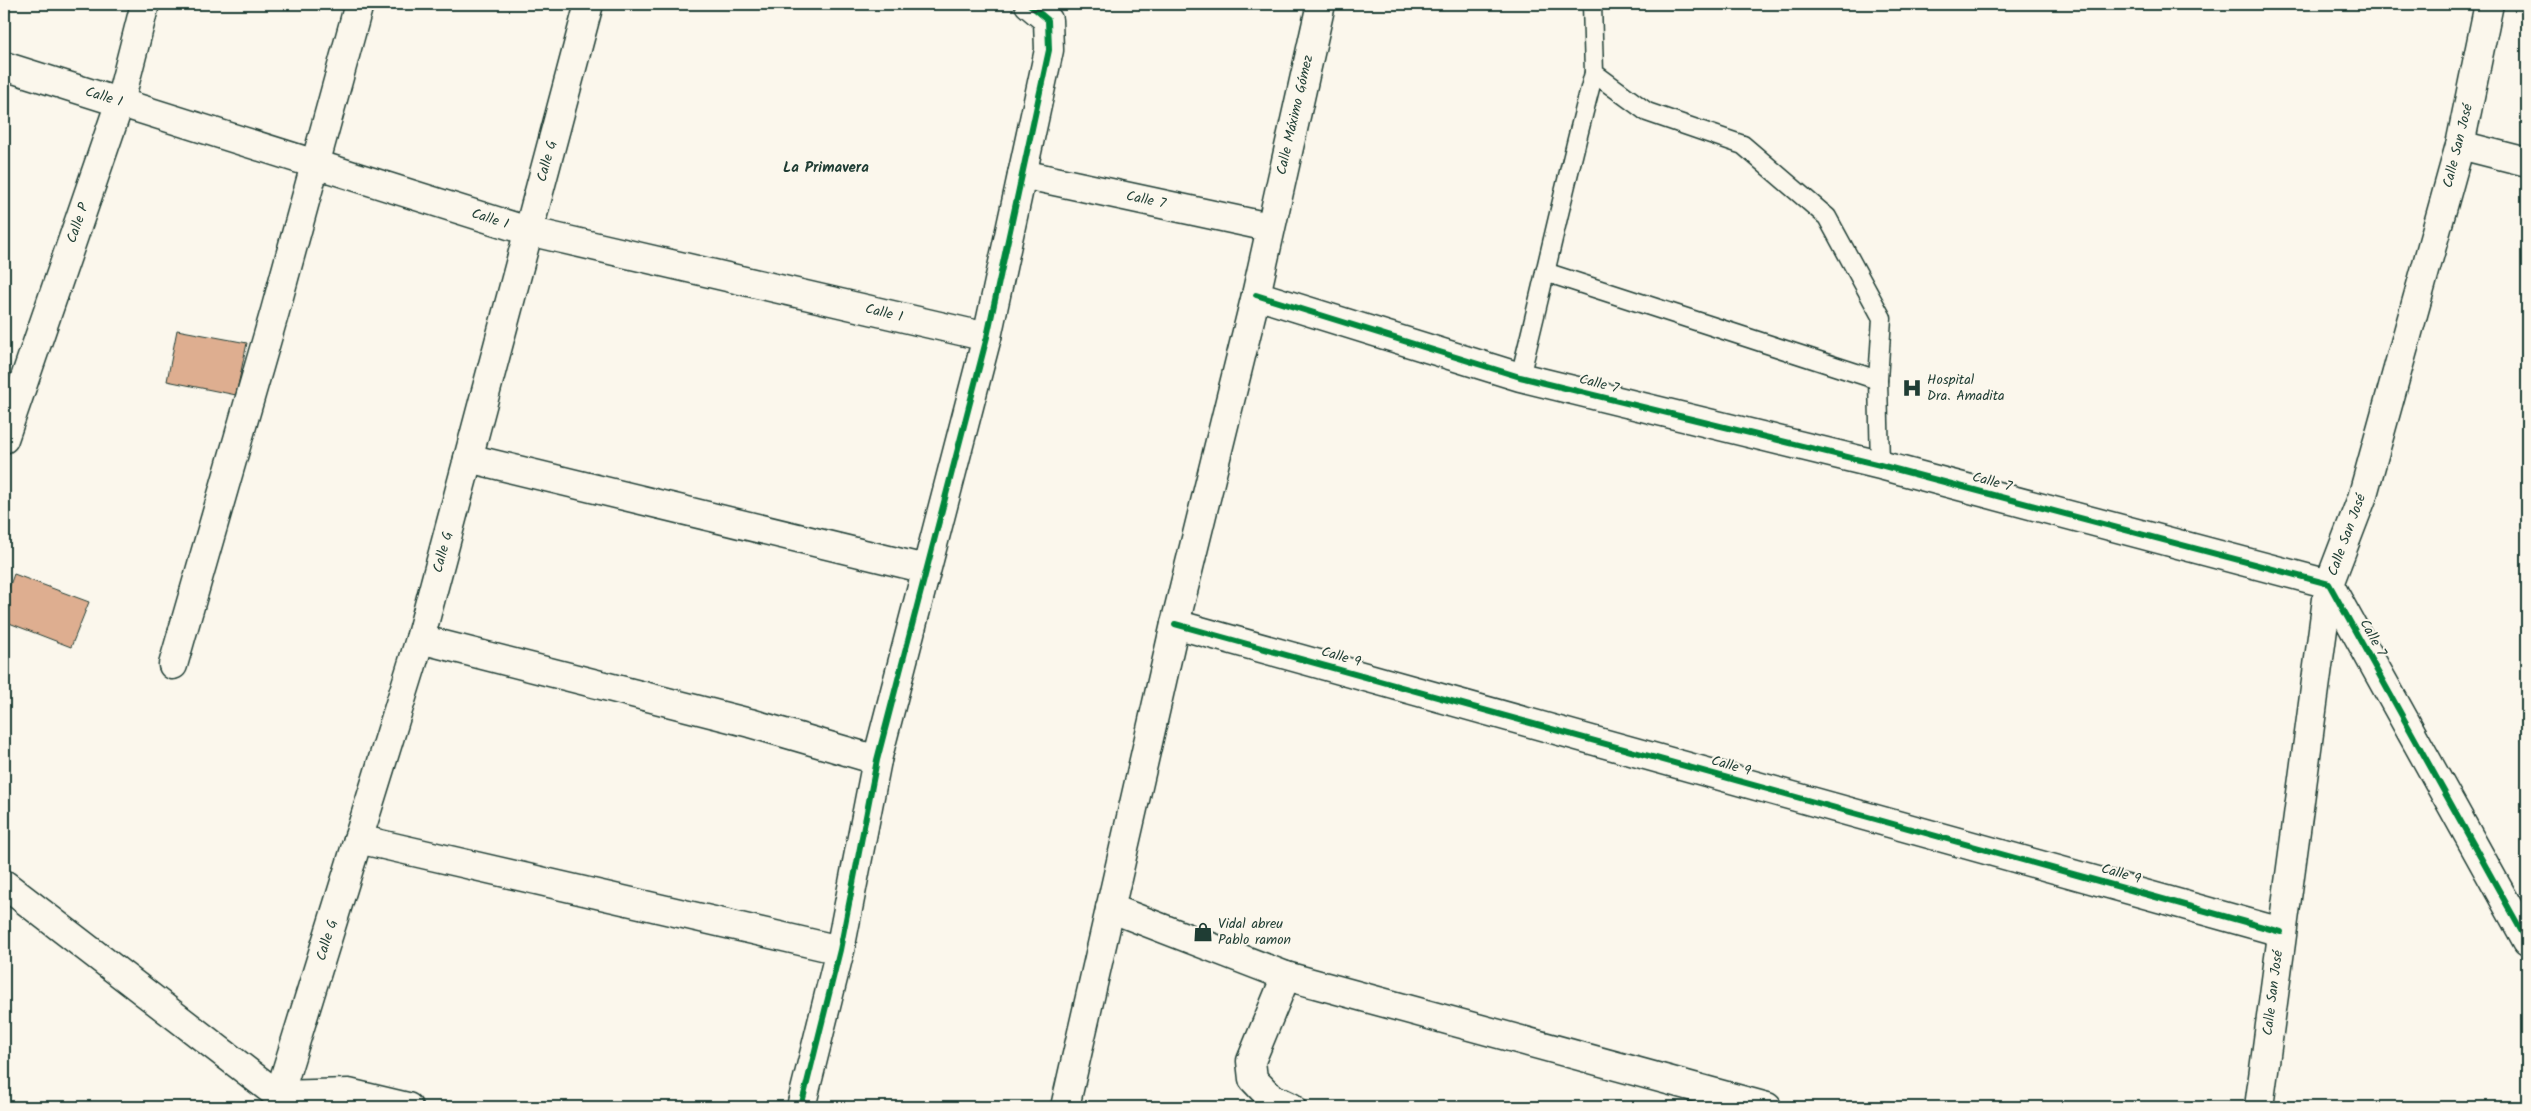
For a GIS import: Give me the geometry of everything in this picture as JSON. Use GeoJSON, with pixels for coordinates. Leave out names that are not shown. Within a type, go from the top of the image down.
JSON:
{"type":"FeatureCollection","features":[{"type":"Feature","properties":{"kind":"street","name":"Calle P"},"geometry":{"type":"LineString","coordinates":[[4,439],[120,102],[145,4]]}},
{"type":"Feature","properties":{"kind":"street"},"geometry":{"type":"LineString","coordinates":[[173,665],[267,340],[359,4]]}},
{"type":"Feature","properties":{"kind":"street","name":"Calle G"},"geometry":{"type":"LineString","coordinates":[[284,1103],[358,838],[420,639],[588,4]]}},
{"type":"Feature","properties":{"kind":"street"},"geometry":{"type":"LineString","coordinates":[[801,1107],[840,950],[877,760],[986,337],[1049,50],[1048,20],[1029,4]]}},
{"type":"Feature","properties":{"kind":"street","name":"Calle Máximo Gómez"},"geometry":{"type":"LineString","coordinates":[[1065,1107],[1175,624],[1256,295],[1269,227],[1321,4]]}},
{"type":"Feature","properties":{"kind":"street","name":"Calle San José"},"geometry":{"type":"LineString","coordinates":[[2259,1107],[2329,584],[2362,498],[2460,145],[2488,4]]}},
{"type":"Feature","properties":{"kind":"street","name":"Calle 1"},"geometry":{"type":"LineString","coordinates":[[4,66],[528,231],[986,337]]}},
{"type":"Feature","properties":{"kind":"street"},"geometry":{"type":"LineString","coordinates":[[2460,145],[2527,162]]}},
{"type":"Feature","properties":{"kind":"street","name":"Calle 7"},"geometry":{"type":"LineString","coordinates":[[1022,174],[1269,227]]}},
{"type":"Feature","properties":{"kind":"street","name":"Calle 7"},"geometry":{"type":"LineString","coordinates":[[1256,295],[1520,377],[1880,464],[2329,584],[2527,941]]}},
{"type":"Feature","properties":{"kind":"street"},"geometry":{"type":"LineString","coordinates":[[468,458],[926,569]]}},
{"type":"Feature","properties":{"kind":"street","name":"Calle 9"},"geometry":{"type":"LineString","coordinates":[[1175,624],[2281,932]]}},
{"type":"Feature","properties":{"kind":"street"},"geometry":{"type":"LineString","coordinates":[[420,639],[750,723],[877,760]]}},
{"type":"Feature","properties":{"kind":"street"},"geometry":{"type":"LineString","coordinates":[[358,838],[840,950]]}},
{"type":"Feature","properties":{"kind":"street"},"geometry":{"type":"LineString","coordinates":[[4,884],[284,1103],[349,1093],[408,1107]]}},
{"type":"Feature","properties":{"kind":"street"},"geometry":{"type":"LineString","coordinates":[[1110,908],[1286,976],[1767,1107]]}},
{"type":"Feature","properties":{"kind":"street"},"geometry":{"type":"LineString","coordinates":[[1286,976],[1251,1061],[1252,1079],[1270,1097],[1291,1107]]}},
{"type":"Feature","properties":{"kind":"lane"},"geometry":{"type":"LineString","coordinates":[[1520,377],[1557,226],[1568,172],[1594,74],[1592,4]]}},
{"type":"Feature","properties":{"kind":"lane"},"geometry":{"type":"LineString","coordinates":[[1594,74],[1647,112],[1743,145],[1827,216],[1882,318],[1878,380],[1880,464]]}},
{"type":"Feature","properties":{"kind":"lane"},"geometry":{"type":"LineString","coordinates":[[1545,272],[1878,380]]}},
{"type":"Feature","properties":{"kind":"building"},"geometry":{"type":"Polygon","coordinates":[[[177,330],[247,343],[236,395],[167,381],[177,330]]]}},
{"type":"Feature","properties":{"kind":"building"},"geometry":{"type":"Polygon","coordinates":[[[14,574],[89,602],[71,647],[4,621],[4,601],[14,574]]]}},
{"type":"Feature","properties":{"kind":"cycle path"},"geometry":{"type":"LineString","coordinates":[[801,1107],[840,950],[877,760],[987,337],[1049,50],[1048,20],[1029,4]]}},
{"type":"Feature","properties":{"kind":"cycle path"},"geometry":{"type":"LineString","coordinates":[[1256,295],[1520,377],[1880,465],[2329,584],[2527,941]]}},
{"type":"Feature","properties":{"kind":"cycle path"},"geometry":{"type":"LineString","coordinates":[[1175,624],[2281,932]]}},
{"type":"Feature","properties":{"kind":"place","name":"Hospital Dra. Amadita"},"geometry":{"type":"Point","coordinates":[1912,388]}},
{"type":"Feature","properties":{"kind":"place","name":"Vidal abreu Pablo ramon"},"geometry":{"type":"Point","coordinates":[1203,932]}},
{"type":"Feature","properties":{"kind":"district","name":"La Primavera"},"geometry":{"type":"Point","coordinates":[826,168]}}]}
